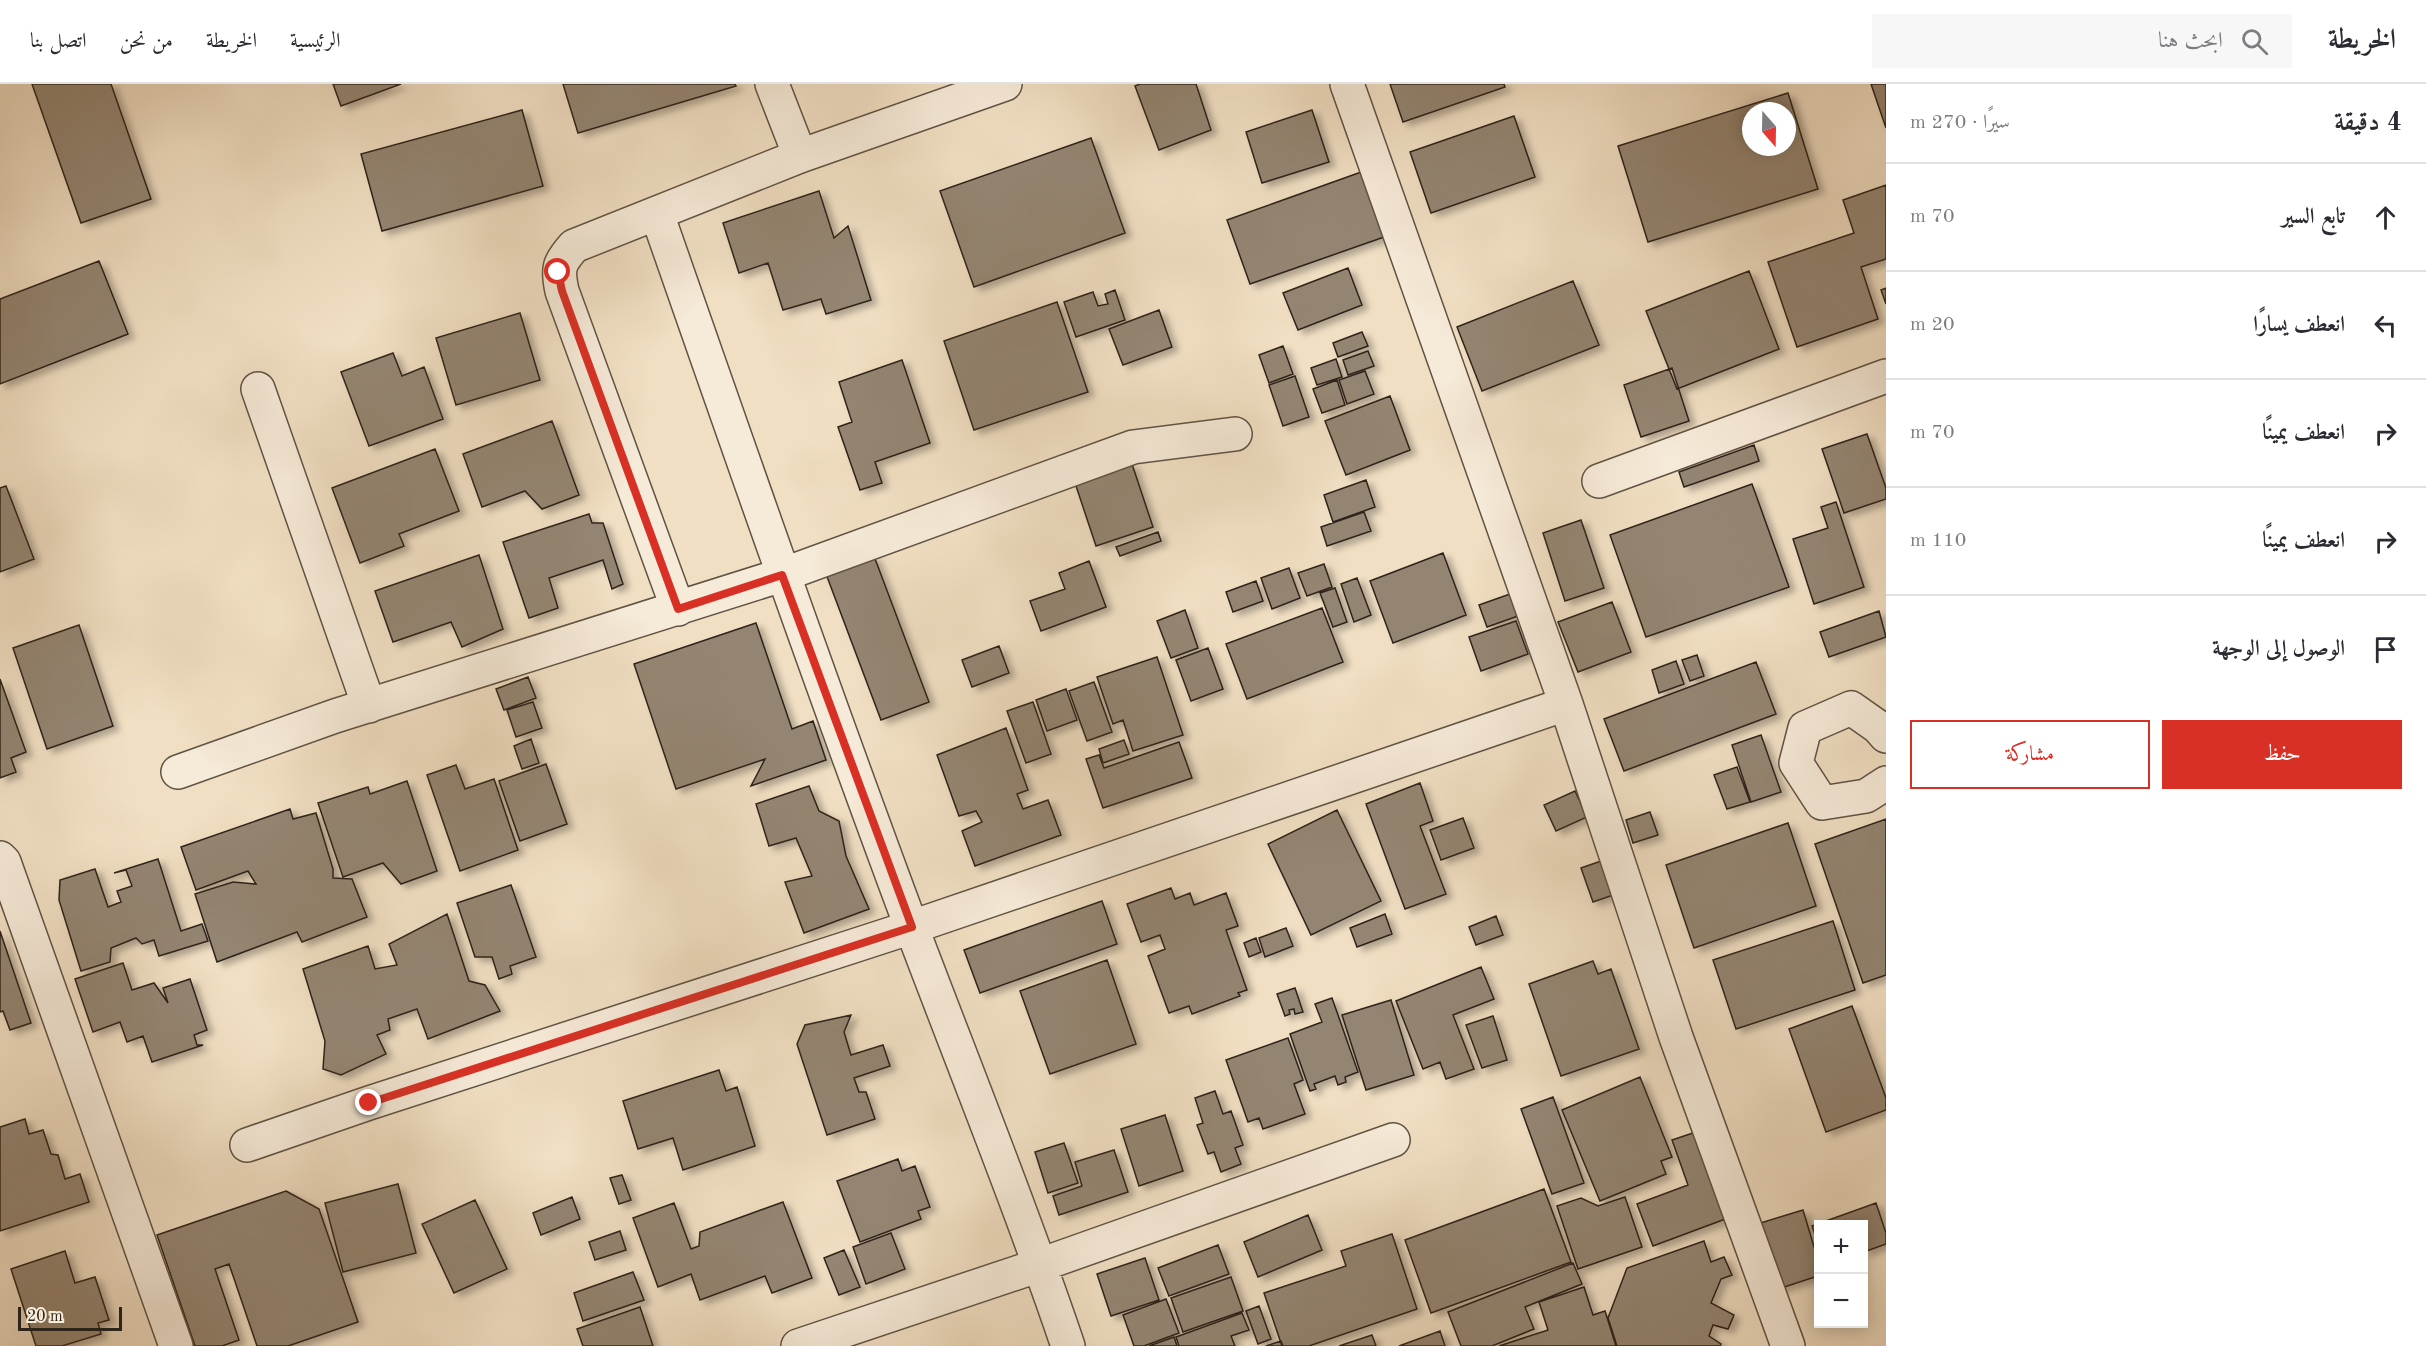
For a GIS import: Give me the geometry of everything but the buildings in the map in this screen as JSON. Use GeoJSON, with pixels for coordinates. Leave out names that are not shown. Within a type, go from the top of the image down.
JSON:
{"type":"FeatureCollection","features":[{"type":"Feature","properties":{"kind":"street"},"geometry":{"type":"LineString","coordinates":[[772,84],[800,156]]}},
{"type":"Feature","properties":{"kind":"street"},"geometry":{"type":"LineString","coordinates":[[678,609],[562,291],[558,272],[563,259],[574,246],[800,156],[1005,84]]}},
{"type":"Feature","properties":{"kind":"street"},"geometry":{"type":"LineString","coordinates":[[1347,84],[1566,704],[1676,1037],[1788,1346]]}},
{"type":"Feature","properties":{"kind":"street"},"geometry":{"type":"LineString","coordinates":[[657,214],[782,575],[1040,1264],[1068,1346]]}},
{"type":"Feature","properties":{"kind":"street"},"geometry":{"type":"LineString","coordinates":[[1599,481],[1886,376]]}},
{"type":"Feature","properties":{"kind":"street"},"geometry":{"type":"LineString","coordinates":[[258,390],[369,705]]}},
{"type":"Feature","properties":{"kind":"street"},"geometry":{"type":"LineString","coordinates":[[178,772],[369,705],[782,575],[1133,447],[1235,434]]}},
{"type":"Feature","properties":{"kind":"street"},"geometry":{"type":"LineString","coordinates":[[248,1145],[369,1103],[912,927],[1566,704]]}},
{"type":"Feature","properties":{"kind":"street"},"geometry":{"type":"LineString","coordinates":[[1886,736],[1878,727],[1851,708],[1805,728],[1796,763],[1822,803],[1866,796],[1886,783]]}},
{"type":"Feature","properties":{"kind":"street"},"geometry":{"type":"LineString","coordinates":[[0,858],[4,862],[176,1346]]}},
{"type":"Feature","properties":{"kind":"street"},"geometry":{"type":"LineString","coordinates":[[798,1346],[1393,1140]]}},
{"type":"Feature","properties":{"kind":"route"},"geometry":{"type":"LineString","coordinates":[[369,1103],[912,927],[782,575],[678,609],[562,291],[558,272]]}}]}
